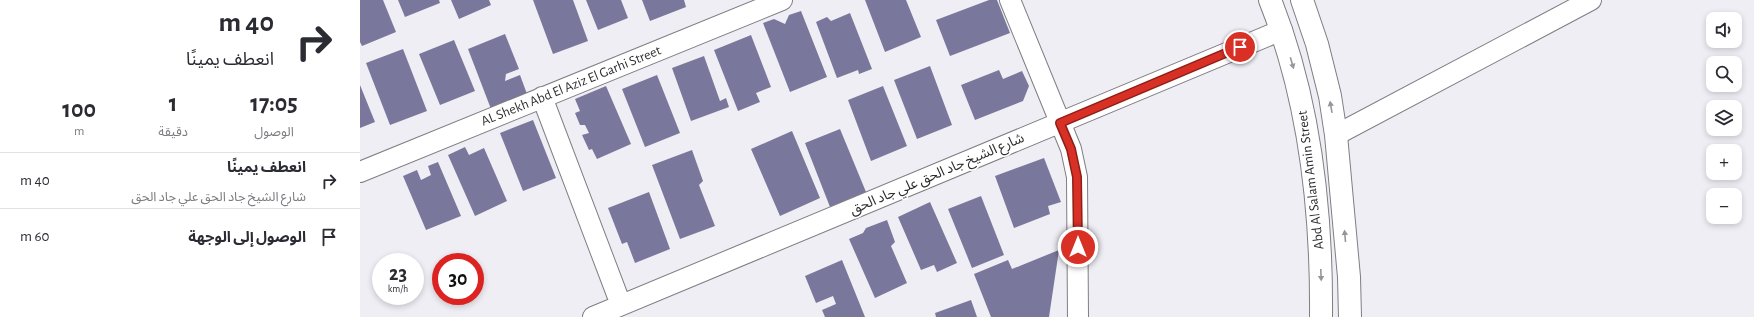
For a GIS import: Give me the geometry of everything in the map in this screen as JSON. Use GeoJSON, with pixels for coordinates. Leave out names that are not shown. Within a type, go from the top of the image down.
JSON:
{"type":"FeatureCollection","features":[{"type":"Feature","properties":{"kind":"street","name":"AL Shekh Abd El Aziz El Garhi Street"},"geometry":{"type":"LineString","coordinates":[[360,172],[782,0]]}},
{"type":"Feature","properties":{"kind":"street"},"geometry":{"type":"LineString","coordinates":[[1010,0],[1071,149],[1077,177],[1078,317]]}},
{"type":"Feature","properties":{"kind":"street","name":"Abd Al Salam Amin Street"},"geometry":{"type":"LineString","coordinates":[[1270,0],[1282,30],[1296,78],[1308,132],[1319,230],[1321,277],[1320,317]]}},
{"type":"Feature","properties":{"kind":"street","name":"Abd Al Salam Amin Street"},"geometry":{"type":"LineString","coordinates":[[1302,0],[1319,52],[1330,96],[1336,134],[1349,276],[1350,317]]}},
{"type":"Feature","properties":{"kind":"street"},"geometry":{"type":"LineString","coordinates":[[1336,134],[1591,0]]}},
{"type":"Feature","properties":{"kind":"street","name":"شارع الشيخ جاد الحق علي جاد الحق"},"geometry":{"type":"LineString","coordinates":[[592,317],[1282,30]]}},
{"type":"Feature","properties":{"kind":"street"},"geometry":{"type":"LineString","coordinates":[[542,97],[621,305]]}},
{"type":"Feature","properties":{"kind":"building"},"geometry":{"type":"Polygon","coordinates":[[[360,0],[383,0],[396,32],[362,46],[360,42],[360,0]]]}},
{"type":"Feature","properties":{"kind":"building"},"geometry":{"type":"Polygon","coordinates":[[[398,0],[439,0],[440,3],[405,17],[398,0]]]}},
{"type":"Feature","properties":{"kind":"building"},"geometry":{"type":"Polygon","coordinates":[[[451,0],[489,0],[491,5],[459,19],[451,0]]]}},
{"type":"Feature","properties":{"kind":"building"},"geometry":{"type":"Polygon","coordinates":[[[533,0],[573,0],[588,41],[553,54],[533,0]]]}},
{"type":"Feature","properties":{"kind":"building"},"geometry":{"type":"Polygon","coordinates":[[[586,0],[621,0],[628,18],[598,30],[586,0]]]}},
{"type":"Feature","properties":{"kind":"building"},"geometry":{"type":"Polygon","coordinates":[[[642,0],[684,0],[686,7],[650,21],[642,0]]]}},
{"type":"Feature","properties":{"kind":"building"},"geometry":{"type":"Polygon","coordinates":[[[865,0],[906,0],[921,37],[885,52],[865,0]]]}},
{"type":"Feature","properties":{"kind":"building"},"geometry":{"type":"Polygon","coordinates":[[[989,0],[997,0],[1010,33],[950,56],[936,20],[989,0]]]}},
{"type":"Feature","properties":{"kind":"building"},"geometry":{"type":"Polygon","coordinates":[[[801,11],[827,77],[790,92],[763,23],[774,19],[785,24],[789,15],[801,11]]]}},
{"type":"Feature","properties":{"kind":"building"},"geometry":{"type":"Polygon","coordinates":[[[850,13],[872,69],[859,74],[858,70],[837,78],[816,22],[827,17],[831,21],[850,13]]]}},
{"type":"Feature","properties":{"kind":"building"},"geometry":{"type":"Polygon","coordinates":[[[505,34],[519,69],[506,74],[505,81],[520,75],[527,94],[491,109],[468,49],[505,34]]]}},
{"type":"Feature","properties":{"kind":"building"},"geometry":{"type":"Polygon","coordinates":[[[751,35],[771,87],[756,93],[760,102],[738,111],[714,50],[751,35]]]}},
{"type":"Feature","properties":{"kind":"building"},"geometry":{"type":"Polygon","coordinates":[[[454,40],[475,91],[440,105],[419,54],[454,40]]]}},
{"type":"Feature","properties":{"kind":"building"},"geometry":{"type":"Polygon","coordinates":[[[403,49],[427,111],[390,125],[366,63],[403,49]]]}},
{"type":"Feature","properties":{"kind":"building"},"geometry":{"type":"Polygon","coordinates":[[[704,56],[720,101],[726,98],[729,107],[691,121],[672,68],[704,56]]]}},
{"type":"Feature","properties":{"kind":"building"},"geometry":{"type":"Polygon","coordinates":[[[930,66],[952,125],[917,139],[894,80],[930,66]]]}},
{"type":"Feature","properties":{"kind":"building"},"geometry":{"type":"Polygon","coordinates":[[[999,70],[1003,79],[1022,71],[1029,86],[1023,101],[975,120],[961,85],[999,70]]]}},
{"type":"Feature","properties":{"kind":"building"},"geometry":{"type":"Polygon","coordinates":[[[657,75],[680,133],[645,147],[622,89],[657,75]]]}},
{"type":"Feature","properties":{"kind":"building"},"geometry":{"type":"Polygon","coordinates":[[[360,85],[375,122],[360,128],[360,85]]]}},
{"type":"Feature","properties":{"kind":"building"},"geometry":{"type":"Polygon","coordinates":[[[606,86],[631,144],[597,159],[592,149],[589,150],[582,135],[589,133],[585,125],[580,125],[575,113],[580,111],[575,99],[606,86]]]}},
{"type":"Feature","properties":{"kind":"building"},"geometry":{"type":"Polygon","coordinates":[[[883,86],[907,146],[871,161],[848,100],[883,86]]]}},
{"type":"Feature","properties":{"kind":"building"},"geometry":{"type":"Polygon","coordinates":[[[533,120],[556,178],[523,191],[500,133],[533,120]]]}},
{"type":"Feature","properties":{"kind":"building"},"geometry":{"type":"Polygon","coordinates":[[[840,129],[866,192],[830,207],[805,143],[840,129]]]}},
{"type":"Feature","properties":{"kind":"building"},"geometry":{"type":"Polygon","coordinates":[[[792,131],[820,198],[780,216],[751,149],[792,131]]]}},
{"type":"Feature","properties":{"kind":"building"},"geometry":{"type":"Polygon","coordinates":[[[465,147],[469,155],[484,148],[507,201],[475,216],[448,155],[465,147]]]}},
{"type":"Feature","properties":{"kind":"building"},"geometry":{"type":"Polygon","coordinates":[[[692,150],[703,181],[699,185],[715,226],[680,239],[652,165],[692,150]]]}},
{"type":"Feature","properties":{"kind":"building"},"geometry":{"type":"Polygon","coordinates":[[[1044,158],[1061,202],[1048,206],[1050,214],[1014,228],[995,176],[1044,158]]]}},
{"type":"Feature","properties":{"kind":"building"},"geometry":{"type":"Polygon","coordinates":[[[438,162],[461,216],[426,230],[403,176],[417,170],[421,180],[431,175],[428,166],[438,162]]]}},
{"type":"Feature","properties":{"kind":"building"},"geometry":{"type":"Polygon","coordinates":[[[649,192],[670,249],[635,263],[627,242],[622,244],[608,208],[649,192]]]}},
{"type":"Feature","properties":{"kind":"building"},"geometry":{"type":"Polygon","coordinates":[[[981,196],[1004,255],[972,268],[948,209],[981,196]]]}},
{"type":"Feature","properties":{"kind":"building"},"geometry":{"type":"Polygon","coordinates":[[[930,202],[957,263],[937,272],[934,265],[921,270],[898,217],[930,202]]]}},
{"type":"Feature","properties":{"kind":"building"},"geometry":{"type":"Polygon","coordinates":[[[887,220],[895,242],[891,246],[907,283],[875,298],[849,239],[863,233],[866,228],[887,220]]]}},
{"type":"Feature","properties":{"kind":"building"},"geometry":{"type":"Polygon","coordinates":[[[1059,250],[1049,317],[991,317],[974,274],[1008,260],[1012,269],[1059,250]]]}},
{"type":"Feature","properties":{"kind":"building"},"geometry":{"type":"Polygon","coordinates":[[[842,260],[865,317],[825,317],[822,310],[836,304],[833,296],[816,303],[805,276],[842,260]]]}},
{"type":"Feature","properties":{"kind":"building"},"geometry":{"type":"Polygon","coordinates":[[[971,300],[977,317],[936,317],[935,313],[971,300]]]}},
{"type":"Feature","properties":{"kind":"route"},"geometry":{"type":"LineString","coordinates":[[1078,247],[1077,177],[1071,149],[1060,123],[1240,47]]}}]}
